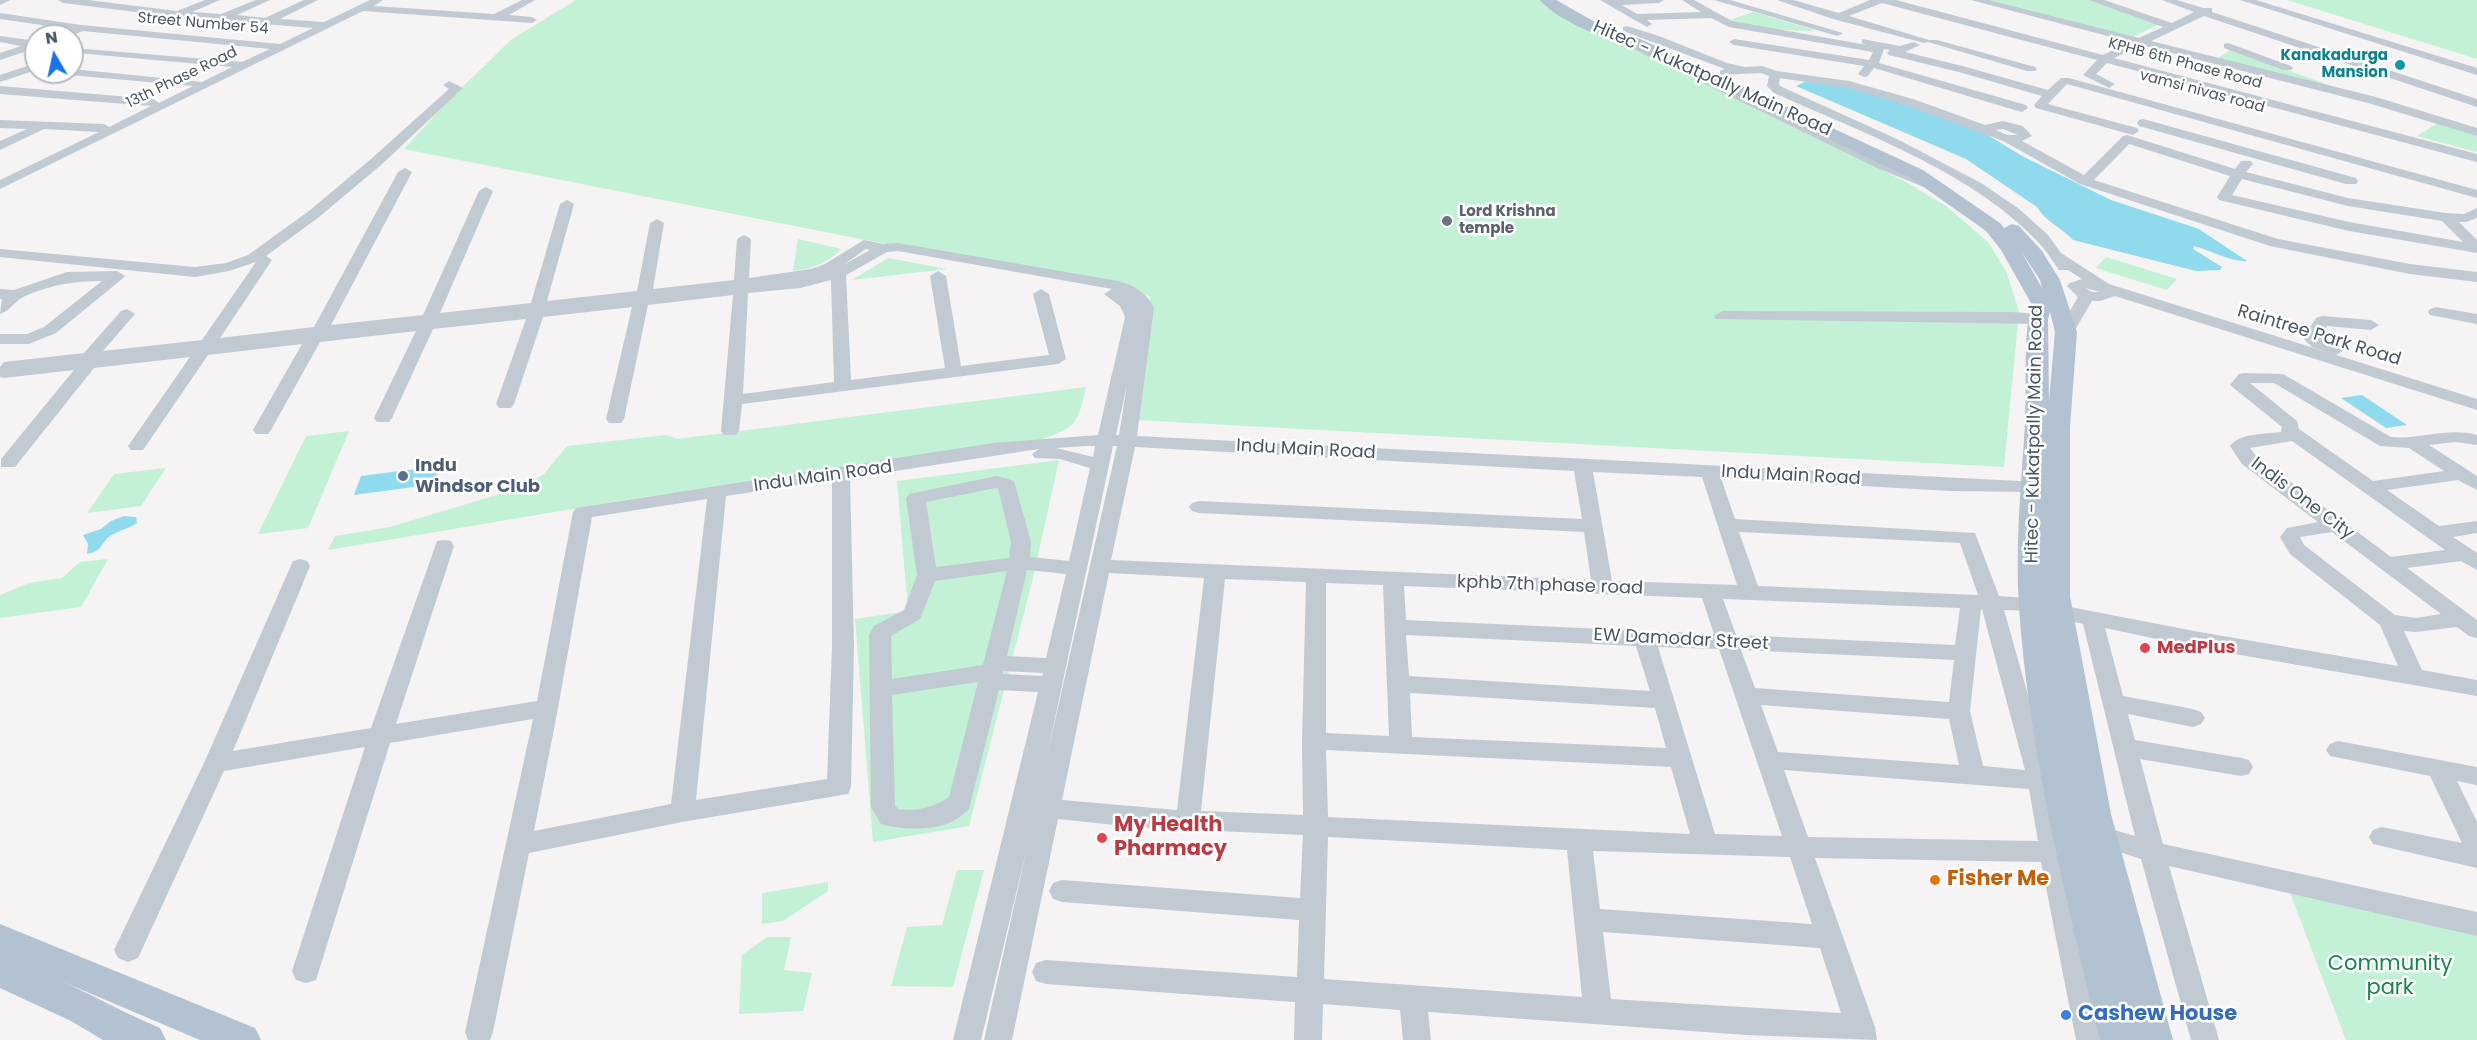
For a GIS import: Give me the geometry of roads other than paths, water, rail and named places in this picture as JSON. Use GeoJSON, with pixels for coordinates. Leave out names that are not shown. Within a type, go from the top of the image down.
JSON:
{"type":"FeatureCollection","features":[{"type":"Feature","properties":{"kind":"main road","name":"Hitec - Kukatpally Main Road"},"geometry":{"type":"LineString","coordinates":[[1547,0],[1581,21],[1626,31],[1727,70],[1891,150],[1947,181],[1989,210],[2014,231],[2035,255],[2050,280],[2066,332]]}},
{"type":"Feature","properties":{"kind":"main road"},"geometry":{"type":"LineString","coordinates":[[1558,0],[1626,31]]}},
{"type":"Feature","properties":{"kind":"main road"},"geometry":{"type":"LineString","coordinates":[[1572,0],[1626,31]]}},
{"type":"Feature","properties":{"kind":"main road","name":"Hitec - Kukatpally Main Road"},"geometry":{"type":"LineString","coordinates":[[1590,5],[1612,17],[1626,31],[1917,174],[1993,227],[2010,249],[2041,303],[2038,319],[2032,486],[2046,608],[2045,717],[2063,855],[2119,1040]]}},
{"type":"Feature","properties":{"kind":"main road"},"geometry":{"type":"LineString","coordinates":[[2066,332],[2058,427],[2056,596],[2046,608],[2073,699],[2101,836],[2154,1040]]}},
{"type":"Feature","properties":{"kind":"main road"},"geometry":{"type":"LineString","coordinates":[[0,939],[242,1040]]}},
{"type":"Feature","properties":{"kind":"main road"},"geometry":{"type":"LineString","coordinates":[[0,971],[33,985],[118,1029],[147,1040]]}},
{"type":"Feature","properties":{"kind":"street"},"geometry":{"type":"LineString","coordinates":[[0,2],[5,0]]}},
{"type":"Feature","properties":{"kind":"street"},"geometry":{"type":"LineString","coordinates":[[63,0],[176,14],[321,25]]}},
{"type":"Feature","properties":{"kind":"street"},"geometry":{"type":"LineString","coordinates":[[135,9],[160,0]]}},
{"type":"Feature","properties":{"kind":"street"},"geometry":{"type":"LineString","coordinates":[[84,48],[215,0]]}},
{"type":"Feature","properties":{"kind":"street"},"geometry":{"type":"LineString","coordinates":[[222,18],[265,0]]}},
{"type":"Feature","properties":{"kind":"street"},"geometry":{"type":"LineString","coordinates":[[266,21],[313,0]]}},
{"type":"Feature","properties":{"kind":"street","name":"13th Phase Road"},"geometry":{"type":"LineString","coordinates":[[0,184],[372,0]]}},
{"type":"Feature","properties":{"kind":"street","name":"13th Phase Road"},"geometry":{"type":"LineString","coordinates":[[0,179],[197,83],[378,0]]}},
{"type":"Feature","properties":{"kind":"street"},"geometry":{"type":"LineString","coordinates":[[411,12],[434,0]]}},
{"type":"Feature","properties":{"kind":"street"},"geometry":{"type":"LineString","coordinates":[[496,17],[530,0]]}},
{"type":"Feature","properties":{"kind":"street"},"geometry":{"type":"LineString","coordinates":[[1607,2],[1659,0]]}},
{"type":"Feature","properties":{"kind":"street"},"geometry":{"type":"LineString","coordinates":[[1687,0],[1729,24],[1879,50],[1954,67],[2050,95]]}},
{"type":"Feature","properties":{"kind":"street"},"geometry":{"type":"LineString","coordinates":[[1719,0],[1899,50],[1924,40],[1782,0]]}},
{"type":"Feature","properties":{"kind":"street"},"geometry":{"type":"LineString","coordinates":[[1735,4],[1746,0]]}},
{"type":"Feature","properties":{"kind":"street"},"geometry":{"type":"LineString","coordinates":[[1752,0],[1914,45]]}},
{"type":"Feature","properties":{"kind":"street"},"geometry":{"type":"LineString","coordinates":[[1815,26],[1879,0]]}},
{"type":"Feature","properties":{"kind":"street","name":"KPHB 6th Phase Road"},"geometry":{"type":"LineString","coordinates":[[1884,0],[2477,156]]}},
{"type":"Feature","properties":{"kind":"street","name":"KPHB 6th Phase Road"},"geometry":{"type":"LineString","coordinates":[[1892,0],[2106,58]]}},
{"type":"Feature","properties":{"kind":"street"},"geometry":{"type":"LineString","coordinates":[[1976,0],[2372,100],[2477,132]]}},
{"type":"Feature","properties":{"kind":"street"},"geometry":{"type":"LineString","coordinates":[[2094,0],[2171,26]]}},
{"type":"Feature","properties":{"kind":"street"},"geometry":{"type":"LineString","coordinates":[[2167,0],[2201,9]]}},
{"type":"Feature","properties":{"kind":"street"},"geometry":{"type":"LineString","coordinates":[[2177,0],[2477,103]]}},
{"type":"Feature","properties":{"kind":"street"},"geometry":{"type":"LineString","coordinates":[[2106,58],[2217,0]]}},
{"type":"Feature","properties":{"kind":"street"},"geometry":{"type":"LineString","coordinates":[[2245,0],[2477,72]]}},
{"type":"Feature","properties":{"kind":"street"},"geometry":{"type":"LineString","coordinates":[[1607,2],[1626,31],[1726,66],[1727,70],[1771,71],[1814,78],[1882,94],[2011,133],[2085,181],[2280,229],[2410,269],[2477,278]]}},
{"type":"Feature","properties":{"kind":"street"},"geometry":{"type":"LineString","coordinates":[[457,15],[475,5]]}},
{"type":"Feature","properties":{"kind":"street"},"geometry":{"type":"LineString","coordinates":[[361,8],[532,20]]}},
{"type":"Feature","properties":{"kind":"street"},"geometry":{"type":"LineString","coordinates":[[1626,31],[1712,15]]}},
{"type":"Feature","properties":{"kind":"street","name":"Street Number 54"},"geometry":{"type":"LineString","coordinates":[[0,16],[55,24]]}},
{"type":"Feature","properties":{"kind":"street"},"geometry":{"type":"LineString","coordinates":[[1626,31],[1652,27]]}},
{"type":"Feature","properties":{"kind":"street","name":"Street Number 54"},"geometry":{"type":"LineString","coordinates":[[84,28],[268,51]]}},
{"type":"Feature","properties":{"kind":"street"},"geometry":{"type":"LineString","coordinates":[[2207,59],[2260,29],[2477,98]]}},
{"type":"Feature","properties":{"kind":"street"},"geometry":{"type":"LineString","coordinates":[[0,39],[36,44],[0,57]]}},
{"type":"Feature","properties":{"kind":"street"},"geometry":{"type":"LineString","coordinates":[[1734,42],[1871,64],[2027,115]]}},
{"type":"Feature","properties":{"kind":"street"},"geometry":{"type":"LineString","coordinates":[[1933,42],[2031,69]]}},
{"type":"Feature","properties":{"kind":"street"},"geometry":{"type":"LineString","coordinates":[[2228,46],[2372,100]]}},
{"type":"Feature","properties":{"kind":"street"},"geometry":{"type":"LineString","coordinates":[[1860,79],[1879,50]]}},
{"type":"Feature","properties":{"kind":"street"},"geometry":{"type":"LineString","coordinates":[[84,52],[238,64]]}},
{"type":"Feature","properties":{"kind":"street"},"geometry":{"type":"LineString","coordinates":[[1954,67],[1978,56]]}},
{"type":"Feature","properties":{"kind":"street","name":"vamsi nivas road"},"geometry":{"type":"LineString","coordinates":[[2106,58],[2089,75],[2092,78],[2332,144]]}},
{"type":"Feature","properties":{"kind":"street"},"geometry":{"type":"LineString","coordinates":[[0,79],[24,71]]}},
{"type":"Feature","properties":{"kind":"street"},"geometry":{"type":"LineString","coordinates":[[1771,71],[1773,86],[1778,90],[1967,181],[2020,217],[2092,292]]}},
{"type":"Feature","properties":{"kind":"street"},"geometry":{"type":"LineString","coordinates":[[84,73],[197,83]]}},
{"type":"Feature","properties":{"kind":"street"},"geometry":{"type":"LineString","coordinates":[[2011,133],[2065,80],[2156,103],[2477,194]]}},
{"type":"Feature","properties":{"kind":"street"},"geometry":{"type":"LineString","coordinates":[[0,253],[195,272],[229,267],[253,258],[314,214],[376,162],[457,88],[449,85]]}},
{"type":"Feature","properties":{"kind":"street"},"geometry":{"type":"LineString","coordinates":[[0,90],[153,104]]}},
{"type":"Feature","properties":{"kind":"street"},"geometry":{"type":"LineString","coordinates":[[2085,181],[2151,115],[2156,103]]}},
{"type":"Feature","properties":{"kind":"street"},"geometry":{"type":"LineString","coordinates":[[2040,105],[2134,131],[2254,155],[2351,181]]}},
{"type":"Feature","properties":{"kind":"street"},"geometry":{"type":"LineString","coordinates":[[2459,126],[2477,121]]}},
{"type":"Feature","properties":{"kind":"street"},"geometry":{"type":"LineString","coordinates":[[0,124],[104,128]]}},
{"type":"Feature","properties":{"kind":"street"},"geometry":{"type":"LineString","coordinates":[[2332,144],[2363,126]]}},
{"type":"Feature","properties":{"kind":"street"},"geometry":{"type":"LineString","coordinates":[[0,146],[42,127]]}},
{"type":"Feature","properties":{"kind":"street"},"geometry":{"type":"LineString","coordinates":[[2134,131],[2238,174],[2348,202],[2446,217],[2466,218],[2477,212]]}},
{"type":"Feature","properties":{"kind":"street"},"geometry":{"type":"LineString","coordinates":[[2332,144],[2477,185]]}},
{"type":"Feature","properties":{"kind":"street"},"geometry":{"type":"LineString","coordinates":[[2254,155],[2238,174],[2224,197],[2280,229],[2380,233],[2477,248]]}},
{"type":"Feature","properties":{"kind":"street"},"geometry":{"type":"LineString","coordinates":[[2348,202],[2351,181],[2366,164]]}},
{"type":"Feature","properties":{"kind":"street"},"geometry":{"type":"LineString","coordinates":[[262,430],[405,172]]}},
{"type":"Feature","properties":{"kind":"street"},"geometry":{"type":"LineString","coordinates":[[383,418],[486,191]]}},
{"type":"Feature","properties":{"kind":"street"},"geometry":{"type":"LineString","coordinates":[[504,404],[537,310],[567,204]]}},
{"type":"Feature","properties":{"kind":"street"},"geometry":{"type":"LineString","coordinates":[[2446,217],[2477,248]]}},
{"type":"Feature","properties":{"kind":"street"},"geometry":{"type":"LineString","coordinates":[[615,419],[643,299],[657,223]]}},
{"type":"Feature","properties":{"kind":"street"},"geometry":{"type":"LineString","coordinates":[[730,431],[744,239]]}},
{"type":"Feature","properties":{"kind":"street"},"geometry":{"type":"LineString","coordinates":[[742,288],[814,273],[830,267],[864,244],[893,254],[1131,298],[1143,301],[1146,308],[1127,441],[1001,1028],[970,1027],[1025,803],[1101,452],[1133,317],[1131,298]]}},
{"type":"Feature","properties":{"kind":"street"},"geometry":{"type":"LineString","coordinates":[[88,361],[823,279],[845,272],[885,250]]}},
{"type":"Feature","properties":{"kind":"street"},"geometry":{"type":"LineString","coordinates":[[2058,257],[2092,292]]}},
{"type":"Feature","properties":{"kind":"street"},"geometry":{"type":"LineString","coordinates":[[137,446],[265,260]]}},
{"type":"Feature","properties":{"kind":"street"},"geometry":{"type":"LineString","coordinates":[[2410,269],[2416,277],[2423,280],[2477,289]]}},
{"type":"Feature","properties":{"kind":"street"},"geometry":{"type":"LineString","coordinates":[[843,386],[845,272]]}},
{"type":"Feature","properties":{"kind":"street"},"geometry":{"type":"LineString","coordinates":[[0,309],[8,295],[67,277],[117,276],[50,330],[29,339],[0,339]]}},
{"type":"Feature","properties":{"kind":"street"},"geometry":{"type":"LineString","coordinates":[[938,276],[954,372]]}},
{"type":"Feature","properties":{"kind":"street"},"geometry":{"type":"LineString","coordinates":[[2066,332],[2092,292]]}},
{"type":"Feature","properties":{"kind":"street","name":"Raintree Park Road"},"geometry":{"type":"LineString","coordinates":[[2092,292],[2149,303],[2477,405]]}},
{"type":"Feature","properties":{"kind":"street"},"geometry":{"type":"LineString","coordinates":[[734,400],[1058,359],[1041,294]]}},
{"type":"Feature","properties":{"kind":"street"},"geometry":{"type":"LineString","coordinates":[[2436,312],[2477,319]]}},
{"type":"Feature","properties":{"kind":"street"},"geometry":{"type":"LineString","coordinates":[[8,463],[127,314]]}},
{"type":"Feature","properties":{"kind":"street"},"geometry":{"type":"LineString","coordinates":[[1722,316],[2038,319]]}},
{"type":"Feature","properties":{"kind":"street"},"geometry":{"type":"LineString","coordinates":[[2371,326],[2322,321],[2311,338],[2318,344],[2477,392]]}},
{"type":"Feature","properties":{"kind":"street"},"geometry":{"type":"LineString","coordinates":[[2471,559],[2290,431],[2291,424],[2239,385],[2245,378],[2277,378],[2299,388],[2373,436],[2398,445],[2458,436],[2477,440]]}},
{"type":"Feature","properties":{"kind":"street","name":"Indis One City"},"geometry":{"type":"LineString","coordinates":[[2290,431],[2289,436],[2253,441],[2239,446],[2249,459],[2469,625]]}},
{"type":"Feature","properties":{"kind":"street","name":"Indu Main Road"},"geometry":{"type":"LineString","coordinates":[[548,708],[567,594],[584,513],[979,451],[1051,442],[1101,452],[1127,441],[1951,485],[2032,486]]}},
{"type":"Feature","properties":{"kind":"street"},"geometry":{"type":"LineString","coordinates":[[2412,442],[2469,479]]}},
{"type":"Feature","properties":{"kind":"street"},"geometry":{"type":"LineString","coordinates":[[957,456],[981,459],[1101,452]]}},
{"type":"Feature","properties":{"kind":"street"},"geometry":{"type":"LineString","coordinates":[[1582,464],[1603,588]]}},
{"type":"Feature","properties":{"kind":"street"},"geometry":{"type":"LineString","coordinates":[[1709,471],[1750,592]]}},
{"type":"Feature","properties":{"kind":"street"},"geometry":{"type":"LineString","coordinates":[[517,845],[682,812],[839,787],[843,647],[841,474]]}},
{"type":"Feature","properties":{"kind":"street"},"geometry":{"type":"LineString","coordinates":[[2371,487],[2469,479]]}},
{"type":"Feature","properties":{"kind":"street"},"geometry":{"type":"LineString","coordinates":[[997,482],[1007,485],[1021,542],[1020,558],[960,802],[945,814],[904,820],[890,817],[883,807],[880,635],[882,631],[913,614],[927,575],[915,500],[919,495],[997,482]]}},
{"type":"Feature","properties":{"kind":"street"},"geometry":{"type":"LineString","coordinates":[[682,812],[717,492]]}},
{"type":"Feature","properties":{"kind":"street"},"geometry":{"type":"LineString","coordinates":[[1199,507],[1592,526]]}},
{"type":"Feature","properties":{"kind":"street"},"geometry":{"type":"LineString","coordinates":[[1727,525],[1968,537],[1981,602],[2063,855],[2090,1040]]}},
{"type":"Feature","properties":{"kind":"street"},"geometry":{"type":"LineString","coordinates":[[2335,525],[2294,532],[2290,537],[2297,549],[2389,621],[2415,677]]}},
{"type":"Feature","properties":{"kind":"street"},"geometry":{"type":"LineString","coordinates":[[2437,533],[2477,527]]}},
{"type":"Feature","properties":{"kind":"street"},"geometry":{"type":"LineString","coordinates":[[306,971],[399,678],[444,546]]}},
{"type":"Feature","properties":{"kind":"street"},"geometry":{"type":"LineString","coordinates":[[927,575],[1020,558],[1078,562]]}},
{"type":"Feature","properties":{"kind":"street"},"geometry":{"type":"LineString","coordinates":[[2387,564],[2471,559]]}},
{"type":"Feature","properties":{"kind":"street"},"geometry":{"type":"LineString","coordinates":[[128,950],[216,763],[300,566]]}},
{"type":"Feature","properties":{"kind":"street","name":"kphb 7th phase road"},"geometry":{"type":"LineString","coordinates":[[1099,567],[1981,602],[2046,608],[2092,619],[2477,688]]}},
{"type":"Feature","properties":{"kind":"street"},"geometry":{"type":"LineString","coordinates":[[1188,820],[1215,572]]}},
{"type":"Feature","properties":{"kind":"street"},"geometry":{"type":"LineString","coordinates":[[1308,1040],[1311,910],[1316,826],[1314,741],[1316,577]]}},
{"type":"Feature","properties":{"kind":"street"},"geometry":{"type":"LineString","coordinates":[[1393,580],[1400,684],[1401,745]]}},
{"type":"Feature","properties":{"kind":"street"},"geometry":{"type":"LineString","coordinates":[[1046,972],[1598,1012],[1749,1031],[1863,1034],[1710,591]]}},
{"type":"Feature","properties":{"kind":"street"},"geometry":{"type":"LineString","coordinates":[[1973,774],[1959,711],[1967,653],[1981,602]]}},
{"type":"Feature","properties":{"kind":"street"},"geometry":{"type":"LineString","coordinates":[[2092,619],[2152,852],[2205,1040]]}},
{"type":"Feature","properties":{"kind":"street"},"geometry":{"type":"LineString","coordinates":[[2389,621],[2416,625],[2469,625]]}},
{"type":"Feature","properties":{"kind":"street","name":"EW Damodar Street"},"geometry":{"type":"LineString","coordinates":[[1395,627],[1967,653]]}},
{"type":"Feature","properties":{"kind":"street"},"geometry":{"type":"LineString","coordinates":[[1645,638],[1705,844]]}},
{"type":"Feature","properties":{"kind":"street"},"geometry":{"type":"LineString","coordinates":[[880,689],[992,672],[1053,675]]}},
{"type":"Feature","properties":{"kind":"street"},"geometry":{"type":"LineString","coordinates":[[1400,684],[1664,700]]}},
{"type":"Feature","properties":{"kind":"street"},"geometry":{"type":"LineString","coordinates":[[1746,696],[1959,711]]}},
{"type":"Feature","properties":{"kind":"street"},"geometry":{"type":"LineString","coordinates":[[2114,703],[2193,718]]}},
{"type":"Feature","properties":{"kind":"street"},"geometry":{"type":"LineString","coordinates":[[216,763],[548,708],[479,1032]]}},
{"type":"Feature","properties":{"kind":"street"},"geometry":{"type":"LineString","coordinates":[[1314,741],[1681,758]]}},
{"type":"Feature","properties":{"kind":"street"},"geometry":{"type":"LineString","coordinates":[[2125,747],[2241,767]]}},
{"type":"Feature","properties":{"kind":"street"},"geometry":{"type":"LineString","coordinates":[[2338,750],[2477,776]]}},
{"type":"Feature","properties":{"kind":"street"},"geometry":{"type":"LineString","coordinates":[[1768,760],[2040,780]]}},
{"type":"Feature","properties":{"kind":"street"},"geometry":{"type":"LineString","coordinates":[[2438,768],[2477,849]]}},
{"type":"Feature","properties":{"kind":"street"},"geometry":{"type":"LineString","coordinates":[[1025,803],[1095,815],[1579,840],[2063,855]]}},
{"type":"Feature","properties":{"kind":"street"},"geometry":{"type":"LineString","coordinates":[[2101,836],[2152,852],[2477,924]]}},
{"type":"Feature","properties":{"kind":"street"},"geometry":{"type":"LineString","coordinates":[[2382,837],[2477,857]]}},
{"type":"Feature","properties":{"kind":"street"},"geometry":{"type":"LineString","coordinates":[[1579,840],[1598,1012]]}},
{"type":"Feature","properties":{"kind":"street"},"geometry":{"type":"LineString","coordinates":[[1062,891],[1311,910]]}},
{"type":"Feature","properties":{"kind":"street"},"geometry":{"type":"LineString","coordinates":[[1589,920],[1830,937]]}},
{"type":"Feature","properties":{"kind":"street"},"geometry":{"type":"LineString","coordinates":[[1413,998],[1417,1040]]}},
{"type":"Feature","properties":{"kind":"water"},"geometry":{"type":"Polygon","coordinates":[[[1811,79],[1879,95],[1984,133],[2024,157],[2111,200],[2199,229],[2247,261],[2227,258],[2194,246],[2193,249],[2222,267],[2220,270],[2196,271],[2073,240],[2044,216],[2037,207],[1966,159],[1796,86],[1811,79]]]}},
{"type":"Feature","properties":{"kind":"water"},"geometry":{"type":"Polygon","coordinates":[[[2362,395],[2407,425],[2386,428],[2341,398],[2362,395]]]}},
{"type":"Feature","properties":{"kind":"water"},"geometry":{"type":"Polygon","coordinates":[[[439,466],[436,484],[354,495],[361,476],[439,466]]]}},
{"type":"Feature","properties":{"kind":"water"},"geometry":{"type":"Polygon","coordinates":[[[124,516],[136,517],[137,523],[109,537],[96,551],[87,554],[88,544],[83,535],[101,529],[111,521],[124,516]]]}},
{"type":"Feature","properties":{"kind":"place","name":"Kanakadurga Mansion"},"geometry":{"type":"Point","coordinates":[2400,65]}},
{"type":"Feature","properties":{"kind":"place","name":"Lord Krishna temple"},"geometry":{"type":"Point","coordinates":[1447,221]}},
{"type":"Feature","properties":{"kind":"place","name":"Indu Windsor Club"},"geometry":{"type":"Point","coordinates":[403,476]}},
{"type":"Feature","properties":{"kind":"place","name":"MedPlus"},"geometry":{"type":"Point","coordinates":[2145,648]}},
{"type":"Feature","properties":{"kind":"place","name":"My Health Pharmacy"},"geometry":{"type":"Point","coordinates":[1102,838]}},
{"type":"Feature","properties":{"kind":"place","name":"Fisher Me"},"geometry":{"type":"Point","coordinates":[1935,880]}},
{"type":"Feature","properties":{"kind":"place","name":"Cashew House"},"geometry":{"type":"Point","coordinates":[2066,1015]}},
{"type":"Feature","properties":{"kind":"park label","name":"Community park"},"geometry":{"type":"Point","coordinates":[2390,977]}}]}
